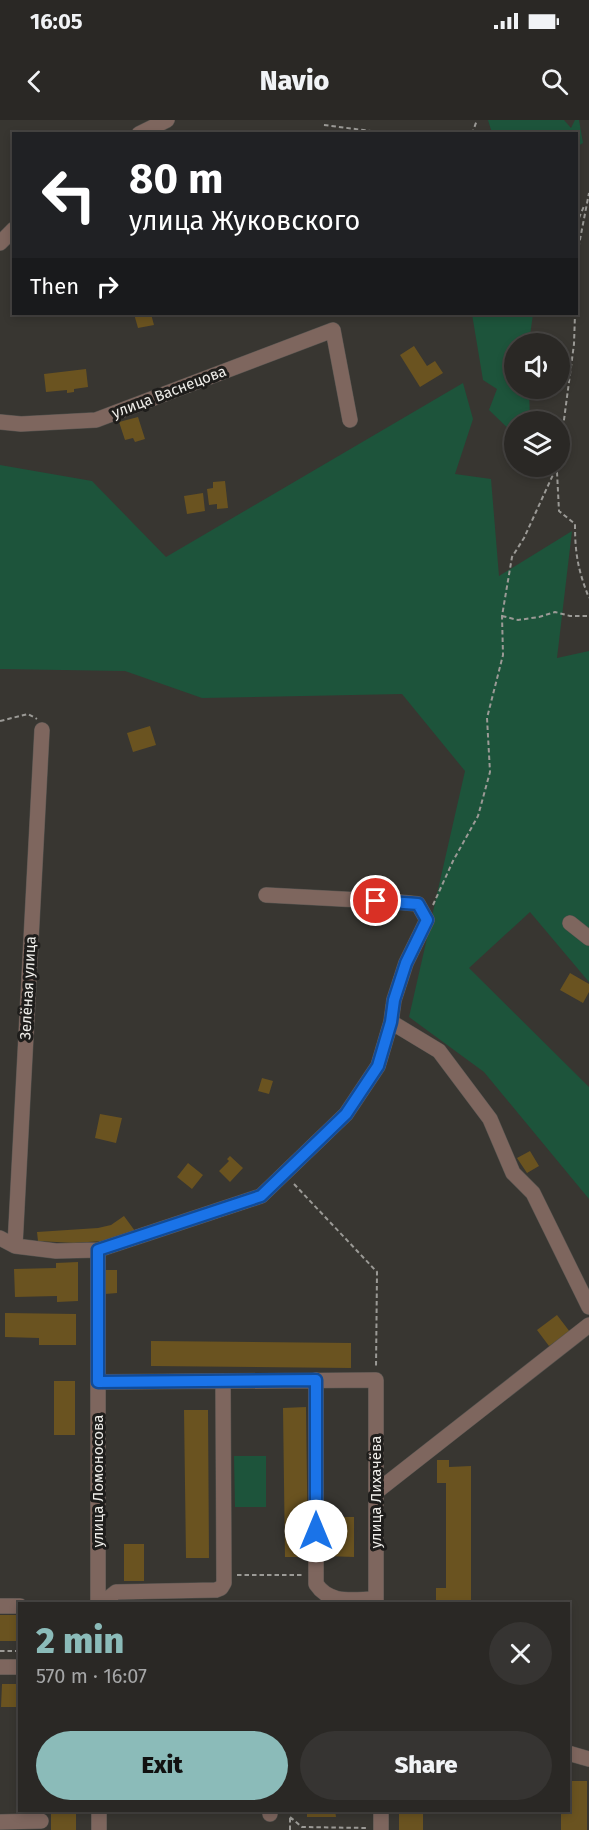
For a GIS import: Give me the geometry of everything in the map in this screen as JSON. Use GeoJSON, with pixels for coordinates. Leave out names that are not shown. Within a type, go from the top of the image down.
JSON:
{"type":"FeatureCollection","features":[{"type":"Feature","properties":{"kind":"street"},"geometry":{"type":"LineString","coordinates":[[143,132],[167,120]]}},
{"type":"Feature","properties":{"kind":"street"},"geometry":{"type":"LineString","coordinates":[[0,243],[12,231]]}},
{"type":"Feature","properties":{"kind":"street","name":"улица Васнецова"},"geometry":{"type":"LineString","coordinates":[[0,422],[21,424],[96,420],[333,330],[350,420]]}},
{"type":"Feature","properties":{"kind":"street","name":"Зелёная улица"},"geometry":{"type":"LineString","coordinates":[[15,1246],[42,730]]}},
{"type":"Feature","properties":{"kind":"street"},"geometry":{"type":"LineString","coordinates":[[0,1238],[15,1246],[56,1251],[98,1250],[261,1196],[346,1114],[378,1066],[391,1022],[394,1000],[406,963],[427,920],[418,904],[266,896]]}},
{"type":"Feature","properties":{"kind":"street"},"geometry":{"type":"LineString","coordinates":[[570,923],[589,938]]}},
{"type":"Feature","properties":{"kind":"street"},"geometry":{"type":"LineString","coordinates":[[391,1022],[439,1051],[490,1119],[513,1173],[533,1193],[589,1307]]}},
{"type":"Feature","properties":{"kind":"street","name":"улица Ломоносова"},"geometry":{"type":"LineString","coordinates":[[98,1250],[99,1602]]}},
{"type":"Feature","properties":{"kind":"street"},"geometry":{"type":"LineString","coordinates":[[376,1492],[589,1325]]}},
{"type":"Feature","properties":{"kind":"street"},"geometry":{"type":"LineString","coordinates":[[316,1380],[316,1584],[322,1592],[337,1599],[376,1601]]}},
{"type":"Feature","properties":{"kind":"street"},"geometry":{"type":"LineString","coordinates":[[98,1382],[376,1380]]}},
{"type":"Feature","properties":{"kind":"street","name":"улица Лихачёва"},"geometry":{"type":"LineString","coordinates":[[376,1380],[376,1601]]}},
{"type":"Feature","properties":{"kind":"street"},"geometry":{"type":"LineString","coordinates":[[102,1602],[116,1592],[216,1590],[224,1583],[223,1381]]}},
{"type":"Feature","properties":{"kind":"street"},"geometry":{"type":"LineString","coordinates":[[0,1606],[18,1606]]}},
{"type":"Feature","properties":{"kind":"street"},"geometry":{"type":"LineString","coordinates":[[0,1667],[18,1667]]}},
{"type":"Feature","properties":{"kind":"street"},"geometry":{"type":"LineString","coordinates":[[570,1754],[589,1759]]}},
{"type":"Feature","properties":{"kind":"street"},"geometry":{"type":"LineString","coordinates":[[99,1812],[99,1830]]}},
{"type":"Feature","properties":{"kind":"street"},"geometry":{"type":"LineString","coordinates":[[381,1812],[381,1829]]}},
{"type":"Feature","properties":{"kind":"street"},"geometry":{"type":"LineString","coordinates":[[0,1822],[41,1821]]}},
{"type":"Feature","properties":{"kind":"path"},"geometry":{"type":"LineString","coordinates":[[324,125],[378,132]]}},
{"type":"Feature","properties":{"kind":"path"},"geometry":{"type":"LineString","coordinates":[[578,250],[589,193]]}},
{"type":"Feature","properties":{"kind":"path"},"geometry":{"type":"LineString","coordinates":[[578,221],[587,201]]}},
{"type":"Feature","properties":{"kind":"path"},"geometry":{"type":"LineString","coordinates":[[565,411],[574,344],[575,315]]}},
{"type":"Feature","properties":{"kind":"path"},"geometry":{"type":"LineString","coordinates":[[427,920],[453,861],[478,816],[490,772],[487,718],[503,655],[502,616],[512,557],[524,538],[553,477]]}},
{"type":"Feature","properties":{"kind":"path"},"geometry":{"type":"LineString","coordinates":[[557,477],[559,511],[575,525],[575,549],[579,573],[589,598]]}},
{"type":"Feature","properties":{"kind":"path"},"geometry":{"type":"LineString","coordinates":[[502,616],[518,620],[555,612],[570,616],[589,616]]}},
{"type":"Feature","properties":{"kind":"path"},"geometry":{"type":"LineString","coordinates":[[0,721],[28,714],[40,722],[42,730]]}},
{"type":"Feature","properties":{"kind":"path"},"geometry":{"type":"LineString","coordinates":[[284,1174],[377,1272],[376,1380]]}},
{"type":"Feature","properties":{"kind":"path"},"geometry":{"type":"LineString","coordinates":[[225,1575],[316,1575]]}},
{"type":"Feature","properties":{"kind":"path"},"geometry":{"type":"LineString","coordinates":[[0,1651],[18,1651]]}},
{"type":"Feature","properties":{"kind":"path"},"geometry":{"type":"LineString","coordinates":[[290,1830],[290,1817],[302,1827],[381,1829]]}},
{"type":"Feature","properties":{"kind":"green space"},"geometry":{"type":"Polygon","coordinates":[[[488,120],[564,120],[571,128],[575,120],[579,120],[583,143],[578,146],[578,132],[492,132],[488,120]]]}},
{"type":"Feature","properties":{"kind":"green space"},"geometry":{"type":"Polygon","coordinates":[[[472,315],[533,315],[530,333],[504,333],[504,399],[529,399],[530,411],[504,411],[504,424],[489,410],[497,389],[483,380],[472,315]]]}},
{"type":"Feature","properties":{"kind":"green space"},"geometry":{"type":"Polygon","coordinates":[[[463,383],[473,419],[455,474],[491,479],[499,576],[572,531],[557,658],[589,651],[589,982],[530,912],[469,968],[589,1087],[589,1199],[484,1072],[409,1017],[465,771],[402,694],[202,698],[125,671],[0,669],[0,465],[92,481],[166,557],[463,383]]]}},
{"type":"Feature","properties":{"kind":"green space"},"geometry":{"type":"Polygon","coordinates":[[[234,1456],[266,1456],[266,1507],[235,1507],[234,1456]]]}},
{"type":"Feature","properties":{"kind":"building"},"geometry":{"type":"Polygon","coordinates":[[[134,315],[151,315],[154,325],[138,328],[134,315]]]}},
{"type":"Feature","properties":{"kind":"building"},"geometry":{"type":"Polygon","coordinates":[[[414,346],[427,366],[435,361],[443,373],[420,387],[400,355],[414,346]]]}},
{"type":"Feature","properties":{"kind":"building"},"geometry":{"type":"Polygon","coordinates":[[[86,369],[88,387],[74,389],[74,392],[67,393],[67,390],[46,392],[44,374],[86,369]]]}},
{"type":"Feature","properties":{"kind":"building"},"geometry":{"type":"Polygon","coordinates":[[[138,417],[145,439],[135,442],[133,438],[125,440],[119,422],[138,417]]]}},
{"type":"Feature","properties":{"kind":"building"},"geometry":{"type":"Polygon","coordinates":[[[225,481],[228,508],[217,509],[217,504],[209,505],[207,489],[213,488],[213,482],[225,481]]]}},
{"type":"Feature","properties":{"kind":"building"},"geometry":{"type":"Polygon","coordinates":[[[203,493],[205,511],[187,514],[184,496],[203,493]]]}},
{"type":"Feature","properties":{"kind":"building"},"geometry":{"type":"Polygon","coordinates":[[[150,726],[156,745],[133,752],[127,733],[150,726]]]}},
{"type":"Feature","properties":{"kind":"building"},"geometry":{"type":"Polygon","coordinates":[[[570,973],[589,984],[589,992],[583,1003],[560,990],[570,973]]]}},
{"type":"Feature","properties":{"kind":"building"},"geometry":{"type":"Polygon","coordinates":[[[262,1078],[273,1081],[269,1094],[258,1091],[262,1078]]]}},
{"type":"Feature","properties":{"kind":"building"},"geometry":{"type":"Polygon","coordinates":[[[100,1114],[122,1118],[116,1143],[95,1138],[100,1114]]]}},
{"type":"Feature","properties":{"kind":"building"},"geometry":{"type":"Polygon","coordinates":[[[530,1151],[539,1166],[527,1173],[517,1158],[530,1151]]]}},
{"type":"Feature","properties":{"kind":"building"},"geometry":{"type":"Polygon","coordinates":[[[230,1156],[243,1168],[230,1182],[219,1171],[229,1161],[227,1159],[230,1156]]]}},
{"type":"Feature","properties":{"kind":"building"},"geometry":{"type":"Polygon","coordinates":[[[188,1163],[203,1175],[192,1189],[177,1177],[188,1163]]]}},
{"type":"Feature","properties":{"kind":"building"},"geometry":{"type":"Polygon","coordinates":[[[124,1216],[135,1231],[102,1241],[74,1243],[38,1241],[37,1232],[98,1228],[111,1225],[124,1216]]]}},
{"type":"Feature","properties":{"kind":"building"},"geometry":{"type":"Polygon","coordinates":[[[78,1262],[78,1301],[57,1302],[57,1296],[15,1297],[14,1269],[56,1268],[56,1263],[78,1262]]]}},
{"type":"Feature","properties":{"kind":"building"},"geometry":{"type":"Polygon","coordinates":[[[104,1270],[117,1270],[117,1293],[105,1294],[104,1270]]]}},
{"type":"Feature","properties":{"kind":"building"},"geometry":{"type":"Polygon","coordinates":[[[5,1313],[76,1314],[76,1345],[39,1345],[39,1338],[5,1337],[5,1313]]]}},
{"type":"Feature","properties":{"kind":"building"},"geometry":{"type":"Polygon","coordinates":[[[557,1315],[570,1332],[549,1346],[537,1330],[557,1315]]]}},
{"type":"Feature","properties":{"kind":"building"},"geometry":{"type":"Polygon","coordinates":[[[151,1341],[351,1343],[351,1368],[151,1366],[151,1341]]]}},
{"type":"Feature","properties":{"kind":"building"},"geometry":{"type":"Polygon","coordinates":[[[54,1381],[75,1381],[75,1435],[54,1435],[54,1381]]]}},
{"type":"Feature","properties":{"kind":"building"},"geometry":{"type":"Polygon","coordinates":[[[306,1407],[308,1557],[285,1557],[283,1408],[306,1407]]]}},
{"type":"Feature","properties":{"kind":"building"},"geometry":{"type":"Polygon","coordinates":[[[184,1410],[208,1410],[209,1558],[186,1558],[184,1410]]]}},
{"type":"Feature","properties":{"kind":"building"},"geometry":{"type":"Polygon","coordinates":[[[437,1460],[449,1460],[449,1467],[471,1466],[471,1602],[436,1602],[436,1588],[446,1588],[446,1483],[437,1483],[437,1460]]]}},
{"type":"Feature","properties":{"kind":"building"},"geometry":{"type":"Polygon","coordinates":[[[326,1517],[354,1517],[354,1557],[326,1556],[326,1517]]]}},
{"type":"Feature","properties":{"kind":"building"},"geometry":{"type":"Polygon","coordinates":[[[124,1544],[144,1544],[144,1581],[124,1581],[124,1544]]]}},
{"type":"Feature","properties":{"kind":"building"},"geometry":{"type":"Polygon","coordinates":[[[0,1615],[18,1615],[18,1641],[0,1641],[0,1615]]]}},
{"type":"Feature","properties":{"kind":"building"},"geometry":{"type":"Polygon","coordinates":[[[2,1684],[18,1684],[18,1707],[1,1707],[2,1684]]]}},
{"type":"Feature","properties":{"kind":"building"},"geometry":{"type":"Polygon","coordinates":[[[570,1781],[587,1781],[587,1830],[561,1830],[561,1812],[570,1812],[570,1781]]]}},
{"type":"Feature","properties":{"kind":"building"},"geometry":{"type":"Polygon","coordinates":[[[51,1812],[76,1812],[76,1830],[51,1830],[51,1812]]]}},
{"type":"Feature","properties":{"kind":"building"},"geometry":{"type":"Polygon","coordinates":[[[307,1812],[335,1812],[336,1817],[307,1817],[307,1812]]]}},
{"type":"Feature","properties":{"kind":"building"},"geometry":{"type":"Polygon","coordinates":[[[399,1812],[423,1812],[423,1830],[399,1830],[399,1812]]]}},
{"type":"Feature","properties":{"kind":"route"},"geometry":{"type":"LineString","coordinates":[[316,1531],[316,1380],[98,1382],[98,1250],[261,1196],[346,1114],[378,1066],[391,1022],[394,1000],[406,963],[427,920],[418,904],[376,901]]}}]}
